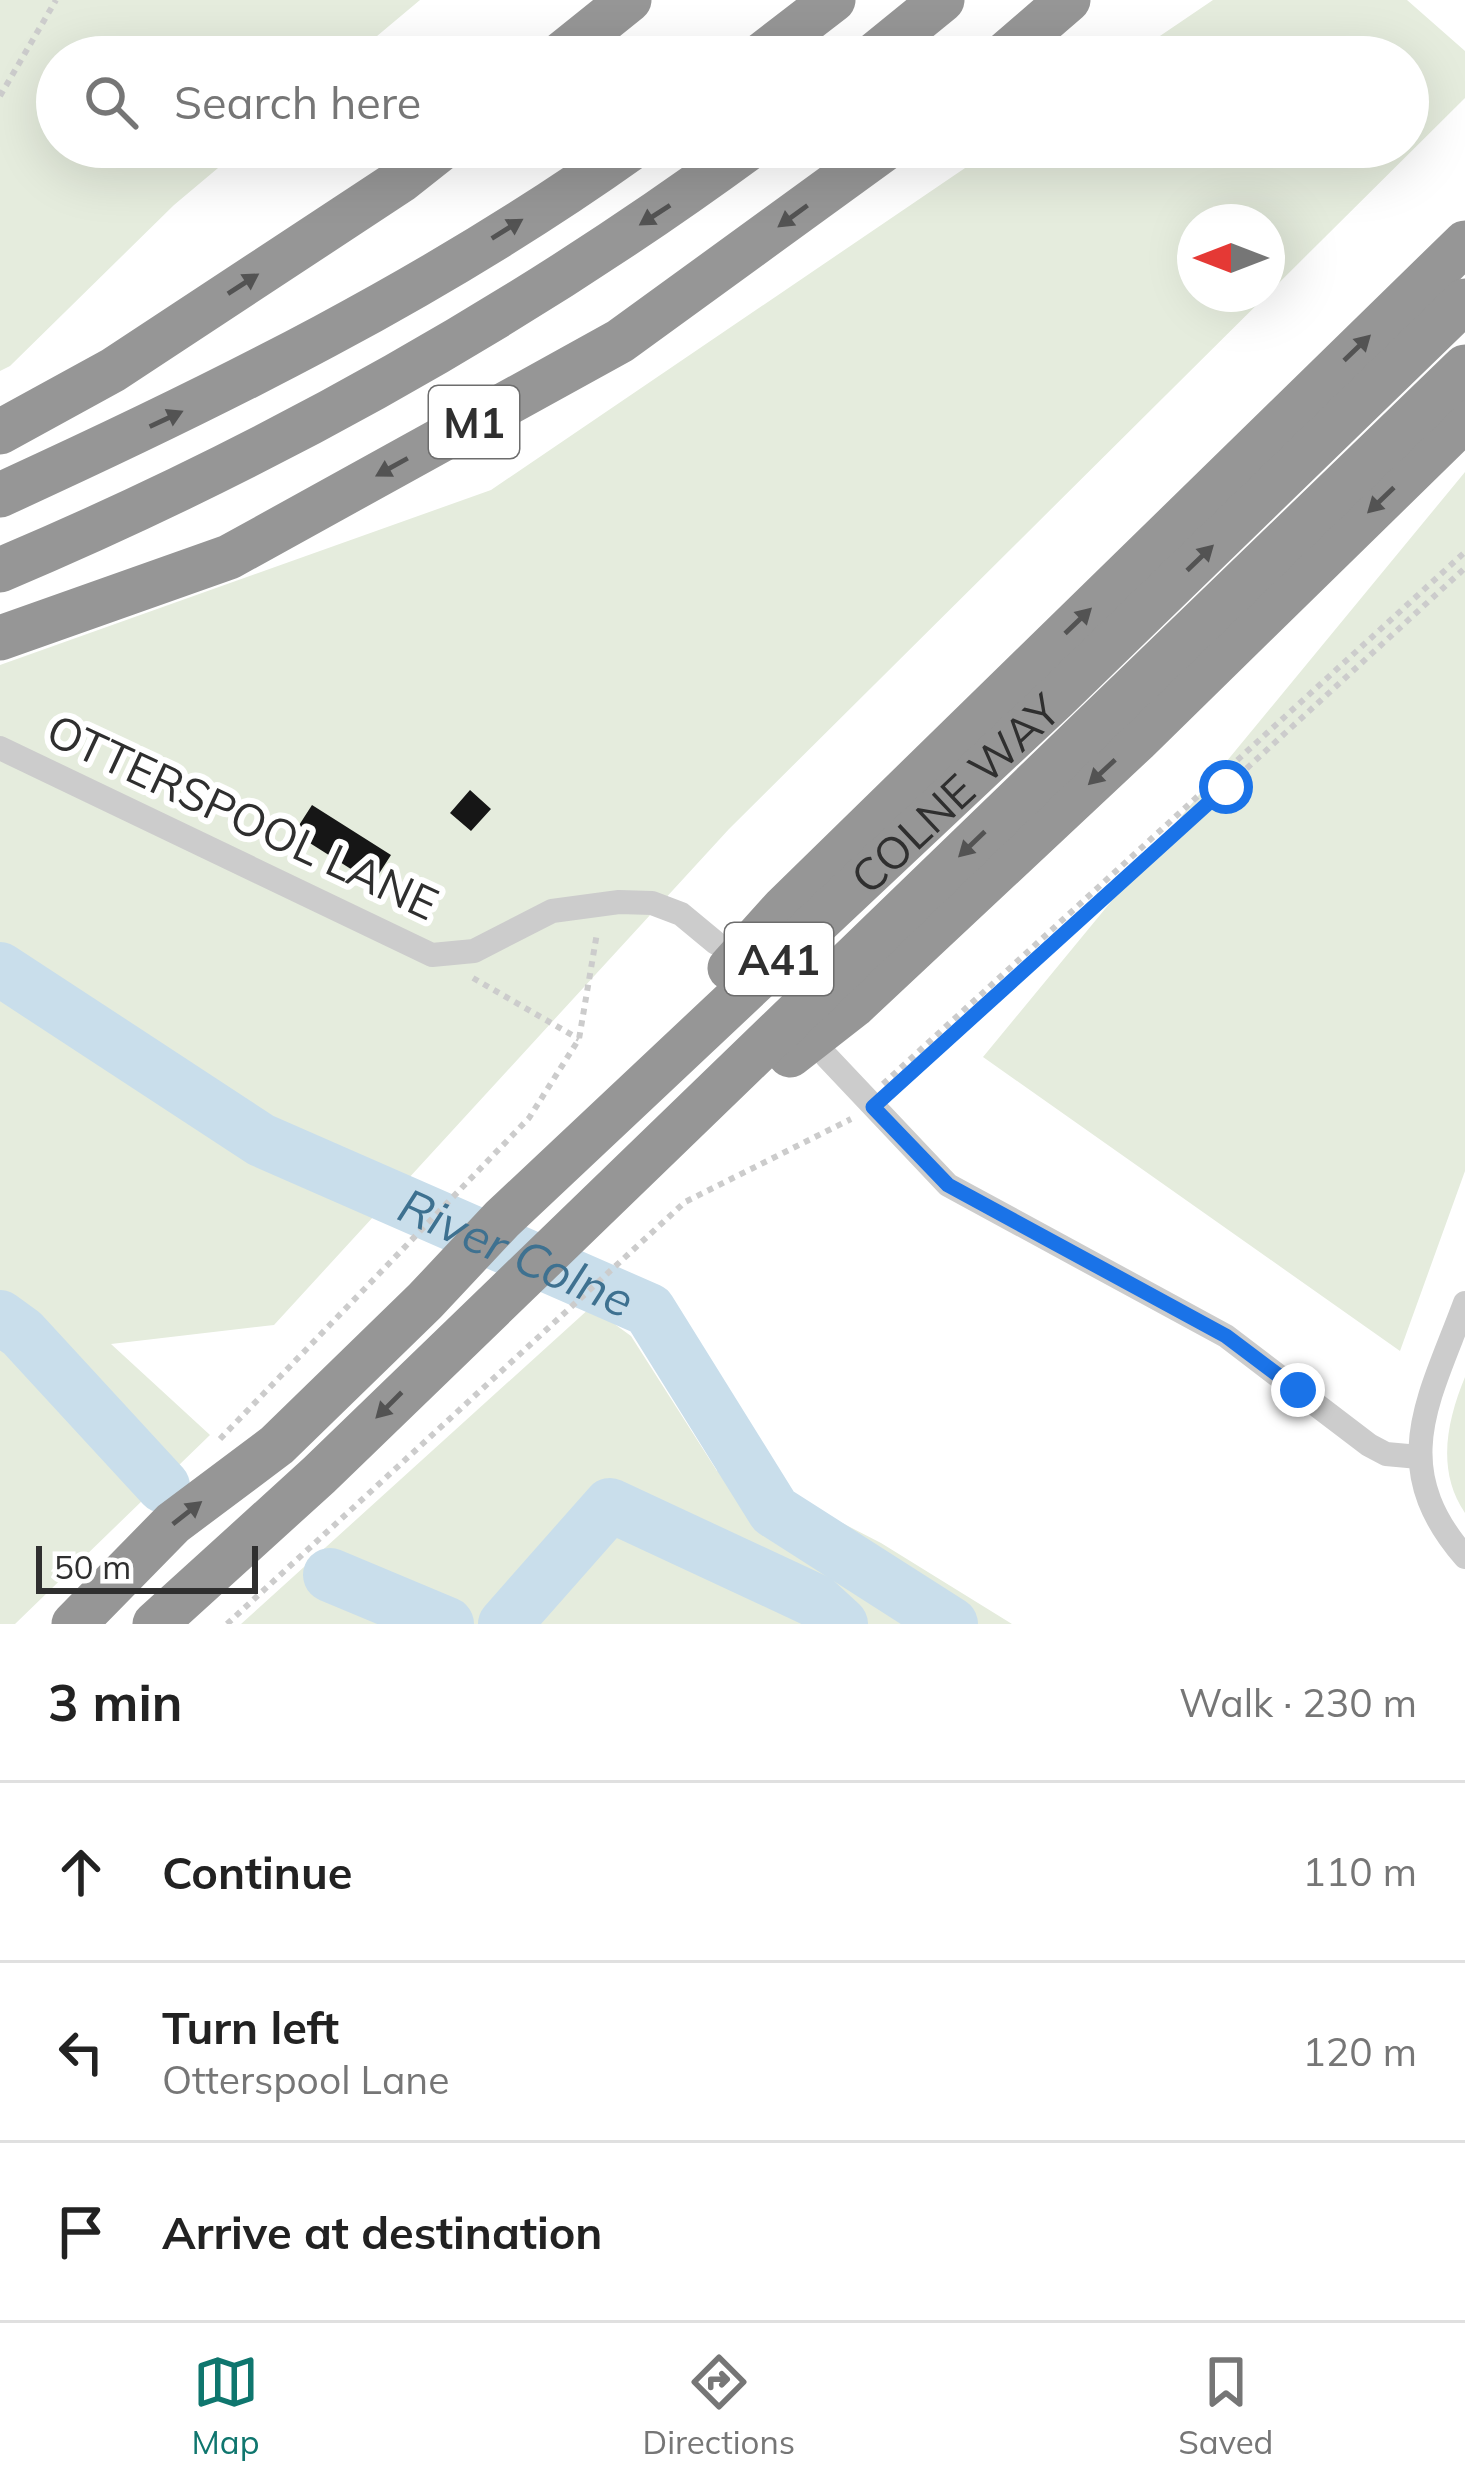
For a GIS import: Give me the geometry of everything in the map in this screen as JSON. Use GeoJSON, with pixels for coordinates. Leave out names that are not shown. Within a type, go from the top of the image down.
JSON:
{"type":"FeatureCollection","features":[{"type":"Feature","properties":{"kind":"highway"},"geometry":{"type":"LineString","coordinates":[[584,36],[629,0]]}},
{"type":"Feature","properties":{"kind":"highway"},"geometry":{"type":"LineString","coordinates":[[786,36],[833,0]]}},
{"type":"Feature","properties":{"kind":"highway"},"geometry":{"type":"LineString","coordinates":[[898,36],[942,0]]}},
{"type":"Feature","properties":{"kind":"highway"},"geometry":{"type":"LineString","coordinates":[[1026,36],[1068,0]]}},
{"type":"Feature","properties":{"kind":"highway"},"geometry":{"type":"LineString","coordinates":[[0,432],[113,370],[416,168]]}},
{"type":"Feature","properties":{"kind":"highway"},"geometry":{"type":"LineString","coordinates":[[0,495],[198,404],[340,328],[478,248],[601,168]]}},
{"type":"Feature","properties":{"kind":"highway","name":"M1"},"geometry":{"type":"LineString","coordinates":[[0,570],[200,479],[357,397],[505,313],[721,168]]}},
{"type":"Feature","properties":{"kind":"highway","name":"M1"},"geometry":{"type":"LineString","coordinates":[[0,638],[229,557],[599,353],[858,168]]}},
{"type":"Feature","properties":{"kind":"highway"},"geometry":{"type":"LineString","coordinates":[[502,1219],[784,908],[1465,243]]}},
{"type":"Feature","properties":{"kind":"highway","name":"COLNE WAY"},"geometry":{"type":"LineString","coordinates":[[74,1624],[173,1523],[278,1445],[502,1219],[1056,698],[1465,301]]}},
{"type":"Feature","properties":{"kind":"highway","name":"COLNE WAY"},"geometry":{"type":"LineString","coordinates":[[155,1624],[319,1474],[1465,367]]}},
{"type":"Feature","properties":{"kind":"highway"},"geometry":{"type":"LineString","coordinates":[[584,1216],[854,1005],[1136,740],[1465,418]]}},
{"type":"Feature","properties":{"kind":"street","name":"OTTERSPOOL LANE"},"geometry":{"type":"LineString","coordinates":[[0,748],[432,955],[474,951],[552,911],[602,905],[652,903],[681,914],[716,943]]}},
{"type":"Feature","properties":{"kind":"street"},"geometry":{"type":"LineString","coordinates":[[826,1057],[948,1185],[1226,1336],[1370,1445],[1386,1454],[1419,1457]]}},
{"type":"Feature","properties":{"kind":"street"},"geometry":{"type":"LineString","coordinates":[[1465,1303],[1423,1415],[1419,1457],[1433,1513],[1465,1557]]}},
{"type":"Feature","properties":{"kind":"path"},"geometry":{"type":"LineString","coordinates":[[0,96],[56,0]]}},
{"type":"Feature","properties":{"kind":"path"},"geometry":{"type":"LineString","coordinates":[[870,1103],[1465,552]]}},
{"type":"Feature","properties":{"kind":"path"},"geometry":{"type":"LineString","coordinates":[[227,1624],[677,1210],[870,1103],[1465,568]]}},
{"type":"Feature","properties":{"kind":"path"},"geometry":{"type":"LineString","coordinates":[[358,1297],[529,1118],[579,1039],[602,905]]}},
{"type":"Feature","properties":{"kind":"path"},"geometry":{"type":"LineString","coordinates":[[432,955],[579,1039]]}},
{"type":"Feature","properties":{"kind":"green space"},"geometry":{"type":"Polygon","coordinates":[[[0,0],[420,0],[377,36],[36,36],[36,168],[218,168],[0,371],[0,0]]]}},
{"type":"Feature","properties":{"kind":"green space"},"geometry":{"type":"Polygon","coordinates":[[[1213,0],[1407,0],[1465,51],[1465,98],[1429,134],[1429,36],[1160,36],[1213,0]]]}},
{"type":"Feature","properties":{"kind":"green space"},"geometry":{"type":"Polygon","coordinates":[[[965,168],[1395,168],[1285,277],[1285,204],[1177,204],[1177,312],[1250,312],[729,829],[274,1325],[111,1344],[210,1435],[15,1624],[0,1624],[0,665],[491,490],[965,168]]]}},
{"type":"Feature","properties":{"kind":"green space"},"geometry":{"type":"Polygon","coordinates":[[[1465,472],[1465,1171],[1400,1351],[983,1057],[1465,472]]]}},
{"type":"Feature","properties":{"kind":"green space"},"geometry":{"type":"Polygon","coordinates":[[[591,1307],[631,1336],[717,1471],[745,1473],[881,1543],[1012,1624],[241,1624],[591,1307]]]}},
{"type":"Feature","properties":{"kind":"green space"},"geometry":{"type":"Polygon","coordinates":[[[1465,1377],[1465,1513],[1450,1480],[1447,1445],[1465,1377]]]}},
{"type":"Feature","properties":{"kind":"building"},"geometry":{"type":"Polygon","coordinates":[[[470,790],[491,809],[471,831],[450,813],[470,790]]]}},
{"type":"Feature","properties":{"kind":"building"},"geometry":{"type":"Polygon","coordinates":[[[312,805],[391,855],[373,883],[294,833],[312,805]]]}},
{"type":"Feature","properties":{"kind":"waterway","name":"River Colne"},"geometry":{"type":"LineString","coordinates":[[0,969],[261,1140],[649,1310],[774,1511],[951,1624]]}},
{"type":"Feature","properties":{"kind":"waterway"},"geometry":{"type":"LineString","coordinates":[[0,1317],[22,1333],[163,1486]]}},
{"type":"Feature","properties":{"kind":"waterway"},"geometry":{"type":"LineString","coordinates":[[505,1624],[610,1505],[816,1601],[841,1624]]}},
{"type":"Feature","properties":{"kind":"waterway"},"geometry":{"type":"LineString","coordinates":[[330,1575],[447,1624]]}},
{"type":"Feature","properties":{"kind":"route"},"geometry":{"type":"LineString","coordinates":[[1226,787],[873,1107],[948,1185],[1226,1336],[1298,1390]]}}]}
